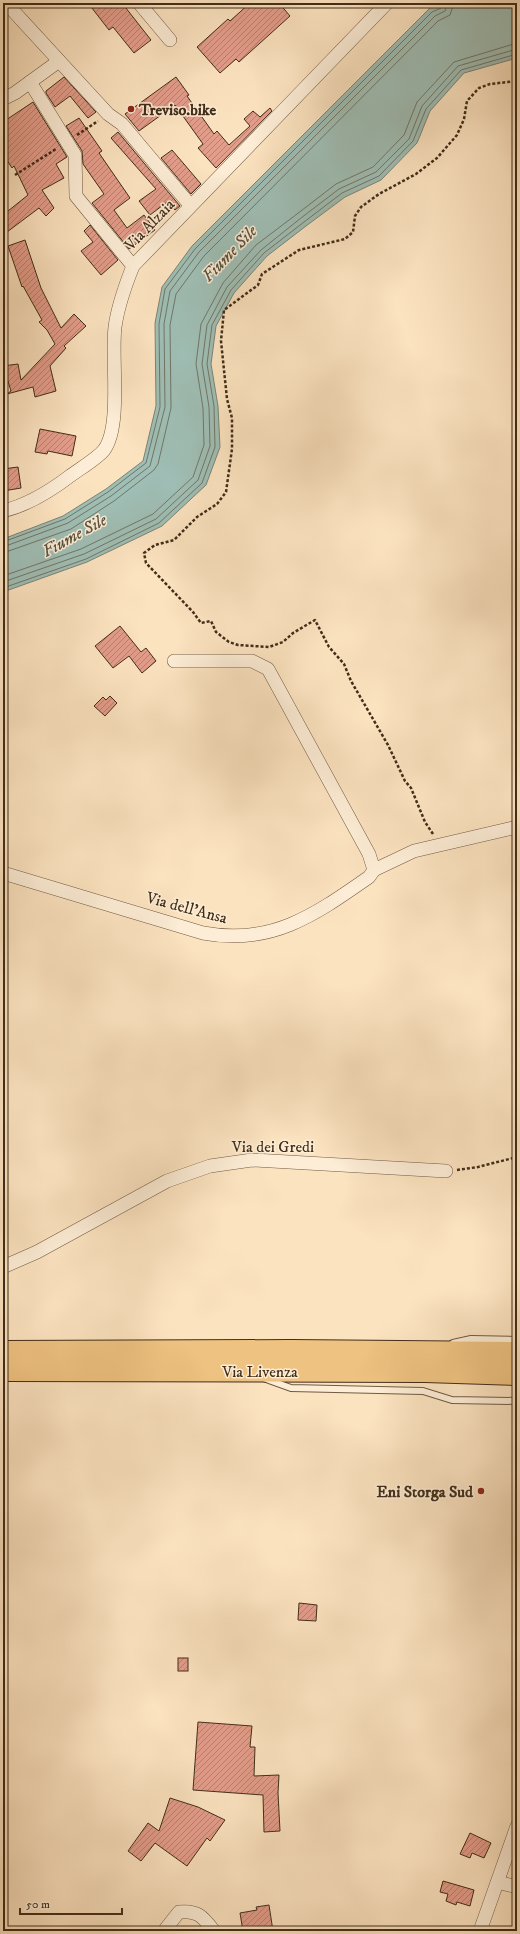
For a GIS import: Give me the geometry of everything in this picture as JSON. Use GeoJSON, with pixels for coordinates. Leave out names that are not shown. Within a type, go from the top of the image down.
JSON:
{"type":"FeatureCollection","features":[{"type":"Feature","properties":{"kind":"highway","name":"Via Livenza"},"geometry":{"type":"LineString","coordinates":[[3,1352],[517,1353]]}},
{"type":"Feature","properties":{"kind":"highway","name":"Via Livenza"},"geometry":{"type":"LineString","coordinates":[[3,1370],[417,1370],[517,1374]]}},
{"type":"Feature","properties":{"kind":"street"},"geometry":{"type":"LineString","coordinates":[[6,3],[108,114],[122,124],[190,205]]}},
{"type":"Feature","properties":{"kind":"street"},"geometry":{"type":"LineString","coordinates":[[139,3],[170,40]]}},
{"type":"Feature","properties":{"kind":"street","name":"Via Alzaia"},"geometry":{"type":"LineString","coordinates":[[3,511],[23,506],[42,495],[60,484],[104,450],[111,432],[113,413],[115,328],[122,292],[133,266],[190,205],[261,134],[387,3]]}},
{"type":"Feature","properties":{"kind":"street"},"geometry":{"type":"LineString","coordinates":[[3,99],[15,93],[59,61]]}},
{"type":"Feature","properties":{"kind":"street"},"geometry":{"type":"LineString","coordinates":[[30,82],[75,155],[76,196],[133,266]]}},
{"type":"Feature","properties":{"kind":"street"},"geometry":{"type":"LineString","coordinates":[[174,661],[252,661],[268,669],[369,854],[374,870]]}},
{"type":"Feature","properties":{"kind":"street","name":"Via dell'Ansa"},"geometry":{"type":"LineString","coordinates":[[3,873],[203,933],[233,937],[246,936],[272,932],[303,920],[369,877],[374,870],[414,851],[517,827]]}},
{"type":"Feature","properties":{"kind":"street","name":"Via dei Gredi"},"geometry":{"type":"LineString","coordinates":[[3,1267],[50,1245],[167,1181],[210,1166],[252,1160],[446,1171]]}},
{"type":"Feature","properties":{"kind":"street"},"geometry":{"type":"LineString","coordinates":[[480,1931],[517,1826]]}},
{"type":"Feature","properties":{"kind":"street"},"geometry":{"type":"LineString","coordinates":[[498,1882],[517,1887]]}},
{"type":"Feature","properties":{"kind":"street"},"geometry":{"type":"LineString","coordinates":[[164,1931],[179,1912],[190,1911],[204,1917],[214,1931]]}},
{"type":"Feature","properties":{"kind":"lane"},"geometry":{"type":"LineString","coordinates":[[449,1344],[471,1339],[517,1340]]}},
{"type":"Feature","properties":{"kind":"lane"},"geometry":{"type":"LineString","coordinates":[[420,1352],[442,1346]]}},
{"type":"Feature","properties":{"kind":"lane"},"geometry":{"type":"LineString","coordinates":[[243,1371],[291,1388],[424,1390],[452,1400],[517,1401]]}},
{"type":"Feature","properties":{"kind":"path"},"geometry":{"type":"LineString","coordinates":[[441,844],[425,822],[411,788],[404,781],[388,746],[351,681],[344,664],[329,647],[315,620],[293,633],[283,642],[269,647],[238,646],[229,642],[216,632],[211,621],[201,623],[193,612],[146,563],[144,553],[155,545],[174,540],[197,517],[216,504],[226,492],[232,449],[232,418],[227,399],[221,341],[224,310],[258,284],[262,274],[299,250],[345,239],[353,232],[355,216],[361,207],[379,194],[416,174],[437,158],[457,135],[464,119],[467,101],[479,88],[490,84],[517,81]]}},
{"type":"Feature","properties":{"kind":"path"},"geometry":{"type":"LineString","coordinates":[[446,1171],[478,1167],[517,1157]]}},
{"type":"Feature","properties":{"kind":"water","name":"Fiume Sile"},"geometry":{"type":"Polygon","coordinates":[[[443,3],[517,3],[517,58],[464,73],[430,111],[417,143],[381,180],[345,197],[306,226],[267,256],[234,293],[216,326],[211,364],[218,406],[220,447],[206,485],[162,526],[87,562],[3,592],[3,539],[63,516],[106,489],[143,461],[156,406],[155,323],[162,287],[192,246],[430,8],[443,3]]]}},
{"type":"Feature","properties":{"kind":"building"},"geometry":{"type":"Polygon","coordinates":[[[88,3],[122,3],[151,40],[134,53],[113,27],[109,30],[88,3]]]}},
{"type":"Feature","properties":{"kind":"building"},"geometry":{"type":"Polygon","coordinates":[[[250,3],[279,3],[290,16],[239,62],[236,59],[220,73],[197,47],[228,19],[230,21],[250,3]]]}},
{"type":"Feature","properties":{"kind":"building"},"geometry":{"type":"Polygon","coordinates":[[[64,77],[96,112],[88,118],[70,96],[55,107],[46,93],[46,91],[64,77]]]}},
{"type":"Feature","properties":{"kind":"building"},"geometry":{"type":"Polygon","coordinates":[[[176,77],[189,95],[187,96],[214,134],[217,131],[229,145],[250,126],[244,119],[253,111],[260,117],[270,108],[272,111],[216,168],[198,148],[203,144],[175,105],[139,131],[125,114],[176,77]]]}},
{"type":"Feature","properties":{"kind":"building"},"geometry":{"type":"Polygon","coordinates":[[[33,102],[67,157],[56,164],[64,178],[42,190],[54,208],[46,216],[39,208],[3,235],[3,215],[28,195],[14,166],[12,168],[3,154],[3,122],[33,102]]]}},
{"type":"Feature","properties":{"kind":"building"},"geometry":{"type":"Polygon","coordinates":[[[79,118],[102,151],[99,153],[130,198],[114,210],[127,228],[144,215],[155,230],[129,249],[92,203],[104,194],[83,164],[82,151],[66,126],[79,118]]]}},
{"type":"Feature","properties":{"kind":"building"},"geometry":{"type":"Polygon","coordinates":[[[118,132],[180,206],[175,210],[167,202],[150,215],[139,201],[156,189],[111,138],[118,132]]]}},
{"type":"Feature","properties":{"kind":"building"},"geometry":{"type":"Polygon","coordinates":[[[172,150],[201,184],[191,194],[161,158],[172,150]]]}},
{"type":"Feature","properties":{"kind":"building"},"geometry":{"type":"Polygon","coordinates":[[[90,225],[118,260],[101,275],[81,251],[93,242],[84,231],[90,225]]]}},
{"type":"Feature","properties":{"kind":"building"},"geometry":{"type":"Polygon","coordinates":[[[25,240],[41,288],[61,328],[74,314],[86,326],[64,346],[66,348],[50,366],[56,391],[35,397],[33,387],[7,394],[11,391],[7,378],[3,379],[3,366],[18,364],[21,380],[55,344],[47,330],[39,322],[42,320],[23,286],[22,287],[8,246],[25,240]]]}},
{"type":"Feature","properties":{"kind":"building"},"geometry":{"type":"Polygon","coordinates":[[[40,429],[76,436],[72,456],[48,451],[47,454],[35,452],[40,429]]]}},
{"type":"Feature","properties":{"kind":"building"},"geometry":{"type":"Polygon","coordinates":[[[18,467],[21,488],[3,491],[3,469],[18,467]]]}},
{"type":"Feature","properties":{"kind":"building"},"geometry":{"type":"Polygon","coordinates":[[[120,626],[141,652],[146,648],[156,661],[142,673],[129,656],[113,668],[95,646],[120,626]]]}},
{"type":"Feature","properties":{"kind":"building"},"geometry":{"type":"Polygon","coordinates":[[[110,696],[117,703],[105,716],[94,706],[103,697],[106,700],[110,696]]]}},
{"type":"Feature","properties":{"kind":"building"},"geometry":{"type":"Polygon","coordinates":[[[299,1603],[317,1605],[316,1621],[298,1620],[299,1603]]]}},
{"type":"Feature","properties":{"kind":"building"},"geometry":{"type":"Polygon","coordinates":[[[178,1658],[188,1658],[188,1671],[178,1671],[178,1658]]]}},
{"type":"Feature","properties":{"kind":"building"},"geometry":{"type":"Polygon","coordinates":[[[198,1722],[252,1726],[250,1747],[255,1747],[254,1776],[279,1775],[278,1793],[280,1831],[264,1832],[263,1795],[193,1790],[198,1722]]]}},
{"type":"Feature","properties":{"kind":"building"},"geometry":{"type":"Polygon","coordinates":[[[170,1798],[198,1807],[225,1820],[210,1841],[207,1838],[187,1866],[155,1843],[141,1861],[128,1851],[148,1823],[159,1831],[170,1798]]]}},
{"type":"Feature","properties":{"kind":"building"},"geometry":{"type":"Polygon","coordinates":[[[470,1833],[491,1843],[484,1858],[472,1853],[470,1858],[460,1854],[470,1833]]]}},
{"type":"Feature","properties":{"kind":"building"},"geometry":{"type":"Polygon","coordinates":[[[443,1881],[474,1890],[470,1906],[457,1902],[456,1905],[446,1901],[448,1894],[440,1892],[443,1881]]]}},
{"type":"Feature","properties":{"kind":"building"},"geometry":{"type":"Polygon","coordinates":[[[269,1905],[273,1931],[243,1931],[240,1913],[257,1910],[256,1907],[269,1905]]]}},
{"type":"Feature","properties":{"kind":"place","name":"Treviso.bike"},"geometry":{"type":"Point","coordinates":[131,109]}},
{"type":"Feature","properties":{"kind":"place","name":"Eni Storga Sud"},"geometry":{"type":"Point","coordinates":[481,1491]}}]}
